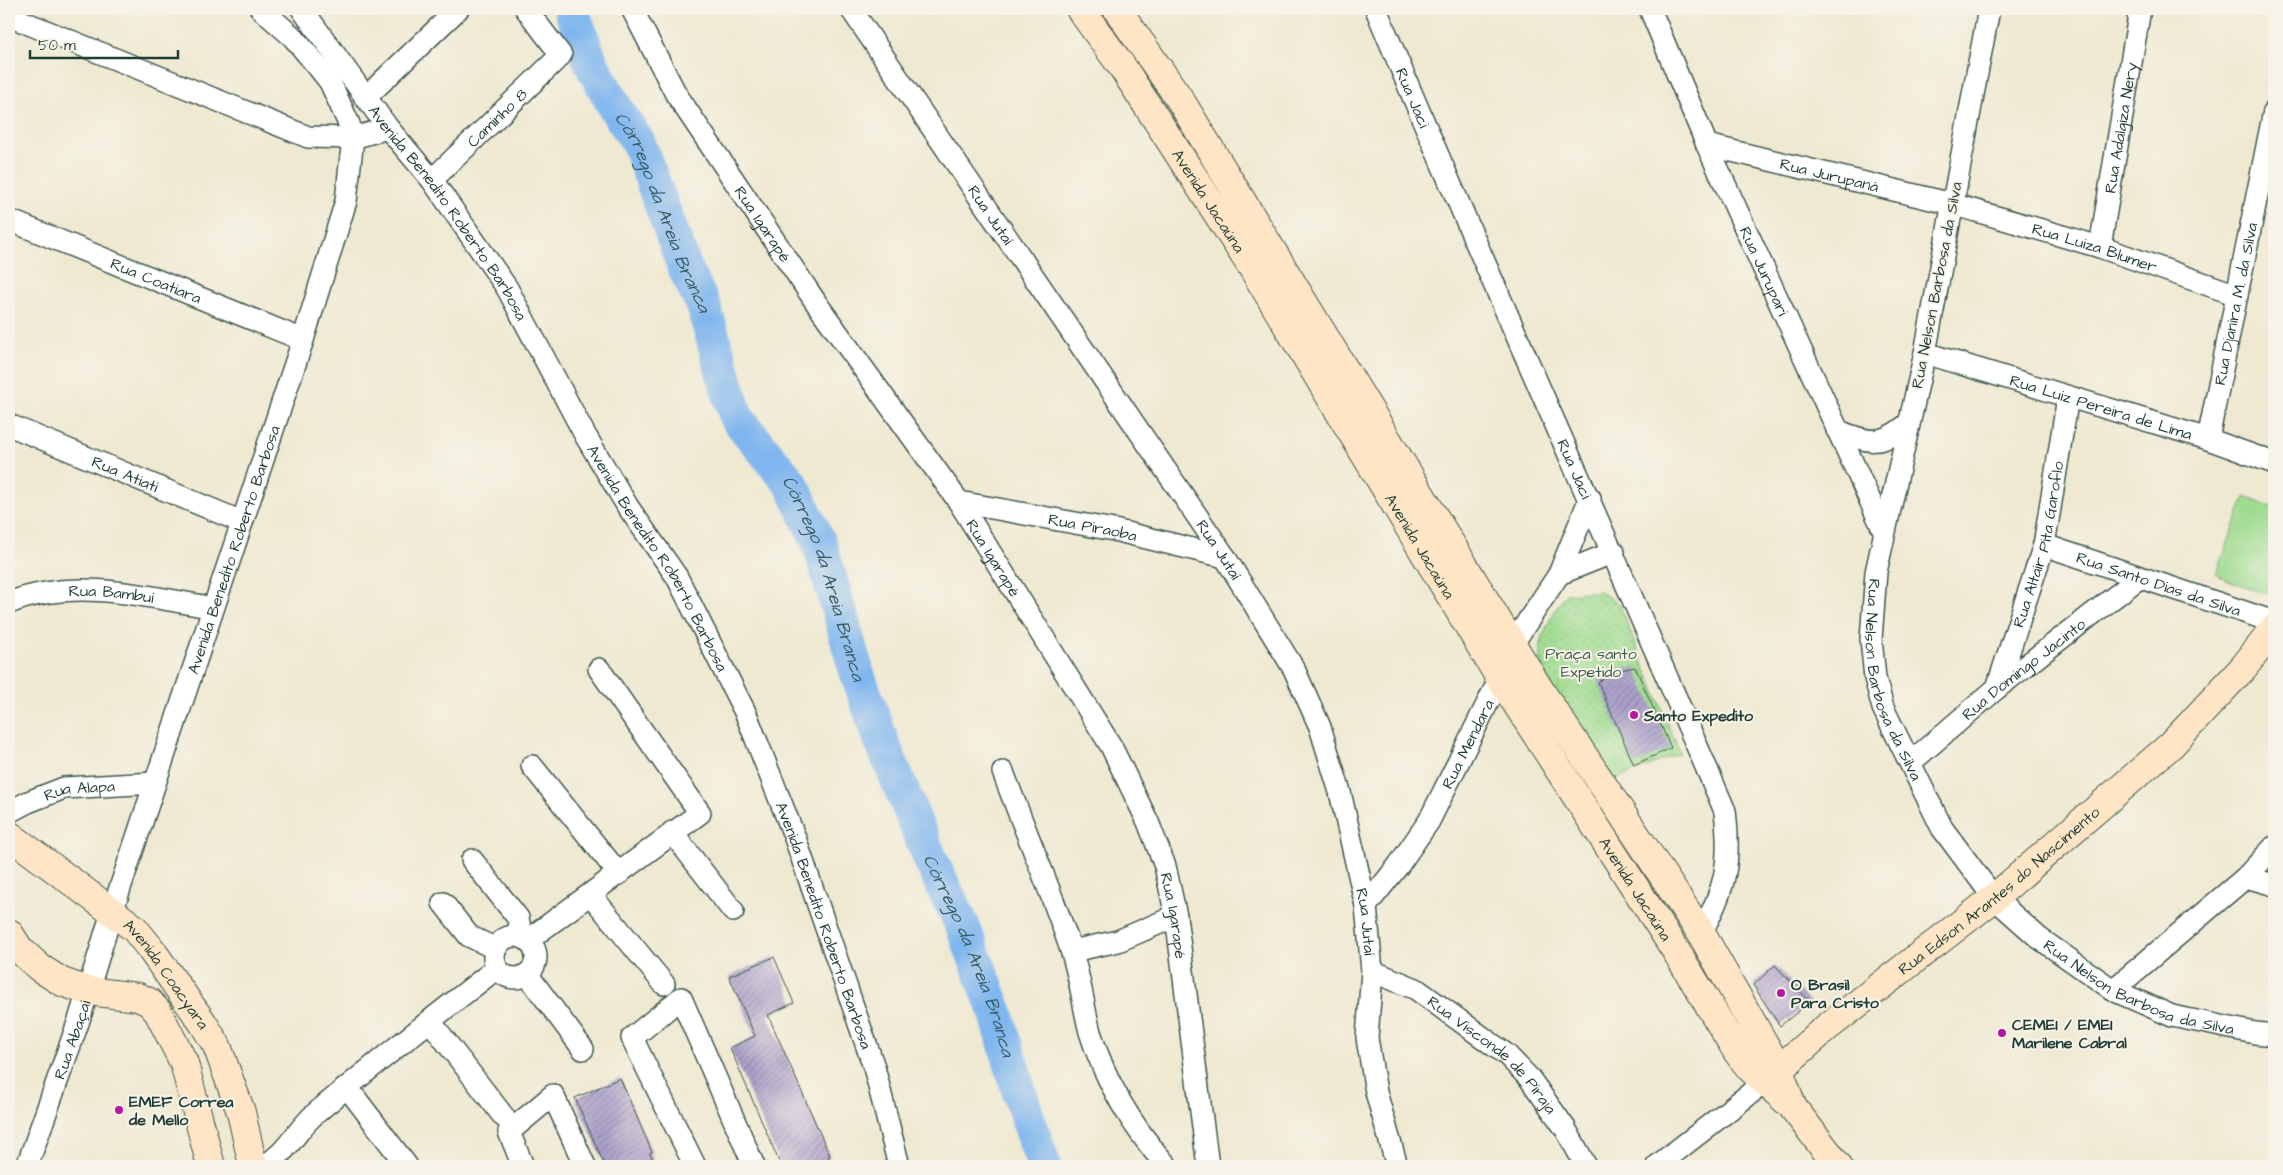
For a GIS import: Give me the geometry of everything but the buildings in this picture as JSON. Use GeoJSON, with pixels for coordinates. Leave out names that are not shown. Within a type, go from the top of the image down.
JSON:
{"type":"FeatureCollection","features":[{"type":"Feature","properties":{"kind":"street","name":"Avenida Benedito Roberto Barbosa"},"geometry":{"type":"LineString","coordinates":[[112,912],[303,340],[346,201],[353,138],[349,124],[330,82],[293,37],[261,9]]}},
{"type":"Feature","properties":{"kind":"street","name":"Avenida Benedito Roberto Barbosa"},"geometry":{"type":"LineString","coordinates":[[302,9],[365,98],[432,180],[507,288],[585,435],[628,507],[677,577],[746,714],[795,838],[874,1067],[900,1166]]}},
{"type":"Feature","properties":{"kind":"street"},"geometry":{"type":"LineString","coordinates":[[365,98],[458,9]]}},
{"type":"Feature","properties":{"kind":"street","name":"Caminho 8"},"geometry":{"type":"LineString","coordinates":[[432,180],[561,55],[526,9]]}},
{"type":"Feature","properties":{"kind":"street","name":"Rua Igarapé"},"geometry":{"type":"LineString","coordinates":[[632,9],[676,94],[817,304],[959,502],[1111,746],[1148,822],[1164,866],[1176,916],[1208,1166]]}},
{"type":"Feature","properties":{"kind":"street","name":"Rua Jutaí"},"geometry":{"type":"LineString","coordinates":[[851,9],[1225,557],[1294,669],[1320,727],[1340,792],[1366,906],[1372,971],[1367,1038],[1376,1092],[1398,1166]]}},
{"type":"Feature","properties":{"kind":"street","name":"Avenida Jacaúna"},"geometry":{"type":"LineString","coordinates":[[1080,9],[1122,68],[1252,267],[1500,678],[1670,943],[1738,1053],[1772,1076]]}},
{"type":"Feature","properties":{"kind":"street","name":"Avenida Jacaúna"},"geometry":{"type":"LineString","coordinates":[[1117,9],[1185,106],[1538,687],[1702,933],[1772,1076]]}},
{"type":"Feature","properties":{"kind":"street","name":"Rua Jaci"},"geometry":{"type":"LineString","coordinates":[[1376,9],[1422,119],[1614,552],[1726,812],[1729,846],[1724,884],[1702,933]]}},
{"type":"Feature","properties":{"kind":"street","name":"Rua Jurupari"},"geometry":{"type":"LineString","coordinates":[[1650,9],[1707,145],[1884,532]]}},
{"type":"Feature","properties":{"kind":"street","name":"Rua Nelson Barbosa da Silva"},"geometry":{"type":"LineString","coordinates":[[1989,9],[1925,353],[1884,532],[1872,608],[1871,639],[1875,678],[1883,708],[1942,828],[1994,898],[2039,938],[2113,990],[2172,1016],[2255,1033],[2274,1035]]}},
{"type":"Feature","properties":{"kind":"street","name":"Rua Adalgiza Nery"},"geometry":{"type":"LineString","coordinates":[[2100,247],[2140,9]]}},
{"type":"Feature","properties":{"kind":"street"},"geometry":{"type":"LineString","coordinates":[[9,16],[308,136],[353,138],[388,128]]}},
{"type":"Feature","properties":{"kind":"street","name":"Rua Djanira M. da Silva"},"geometry":{"type":"LineString","coordinates":[[2208,440],[2274,111]]}},
{"type":"Feature","properties":{"kind":"street","name":"Rua Jurupaná"},"geometry":{"type":"LineString","coordinates":[[1707,145],[1952,204]]}},
{"type":"Feature","properties":{"kind":"street","name":"Rua Luiza Blumer"},"geometry":{"type":"LineString","coordinates":[[1952,204],[2100,247],[2237,295]]}},
{"type":"Feature","properties":{"kind":"street","name":"Rua Coatiara"},"geometry":{"type":"LineString","coordinates":[[9,220],[303,340]]}},
{"type":"Feature","properties":{"kind":"street","name":"Rua Luiz Pereira de Lima"},"geometry":{"type":"LineString","coordinates":[[1925,353],[2208,440],[2274,463]]}},
{"type":"Feature","properties":{"kind":"street","name":"Rua Altair Pita Garoflo"},"geometry":{"type":"LineString","coordinates":[[1997,688],[2044,545],[2068,398]]}},
{"type":"Feature","properties":{"kind":"street"},"geometry":{"type":"LineString","coordinates":[[1837,430],[1859,440],[1874,440],[1892,437],[1909,422]]}},
{"type":"Feature","properties":{"kind":"street","name":"Rua Atiati"},"geometry":{"type":"LineString","coordinates":[[9,425],[242,522]]}},
{"type":"Feature","properties":{"kind":"street","name":"Rua Mendara"},"geometry":{"type":"LineString","coordinates":[[1366,906],[1398,866],[1429,821],[1500,678],[1512,645],[1559,574],[1590,498]]}},
{"type":"Feature","properties":{"kind":"street","name":"Rua Piraoba"},"geometry":{"type":"LineString","coordinates":[[959,502],[1114,530],[1225,557]]}},
{"type":"Feature","properties":{"kind":"street","name":"Rua Santo Dias da Silva"},"geometry":{"type":"LineString","coordinates":[[2044,545],[2274,622]]}},
{"type":"Feature","properties":{"kind":"street"},"geometry":{"type":"LineString","coordinates":[[1559,574],[1614,552]]}},
{"type":"Feature","properties":{"kind":"street","name":"Rua Domingo Jacinto"},"geometry":{"type":"LineString","coordinates":[[1911,762],[1997,688],[2139,578]]}},
{"type":"Feature","properties":{"kind":"street","name":"Rua Bambuí"},"geometry":{"type":"LineString","coordinates":[[9,603],[26,596],[56,591],[89,590],[122,592],[213,608]]}},
{"type":"Feature","properties":{"kind":"street","name":"Rua Edson Arantes do Nascimento"},"geometry":{"type":"LineString","coordinates":[[1657,1166],[1772,1076],[1826,1028],[1994,898],[2171,744],[2244,668],[2274,629]]}},
{"type":"Feature","properties":{"kind":"street"},"geometry":{"type":"LineString","coordinates":[[263,1166],[278,1158],[308,1120],[430,1021],[496,958],[499,943],[509,937],[525,939],[591,895],[672,832],[700,813],[599,669]]}},
{"type":"Feature","properties":{"kind":"street"},"geometry":{"type":"LineString","coordinates":[[532,766],[618,874]]}},
{"type":"Feature","properties":{"kind":"street"},"geometry":{"type":"LineString","coordinates":[[1002,772],[1072,951],[1091,1032],[1104,1067],[1122,1103],[1146,1142],[1167,1166]]}},
{"type":"Feature","properties":{"kind":"street","name":"Rua Alapa"},"geometry":{"type":"LineString","coordinates":[[9,812],[28,802],[64,788],[155,783]]}},
{"type":"Feature","properties":{"kind":"street"},"geometry":{"type":"LineString","coordinates":[[672,832],[733,911]]}},
{"type":"Feature","properties":{"kind":"street","name":"Avenida Coacyara"},"geometry":{"type":"LineString","coordinates":[[9,834],[134,928],[150,948],[203,1023],[216,1046],[241,1112],[253,1166]]}},
{"type":"Feature","properties":{"kind":"street"},"geometry":{"type":"LineString","coordinates":[[2113,990],[2246,877],[2274,847]]}},
{"type":"Feature","properties":{"kind":"street"},"geometry":{"type":"LineString","coordinates":[[443,903],[469,936],[496,958],[502,973],[514,978],[527,974],[532,968],[535,953],[525,939],[518,918],[472,860]]}},
{"type":"Feature","properties":{"kind":"street"},"geometry":{"type":"LineString","coordinates":[[2246,877],[2274,885]]}},
{"type":"Feature","properties":{"kind":"street"},"geometry":{"type":"LineString","coordinates":[[591,895],[664,984]]}},
{"type":"Feature","properties":{"kind":"street","name":"Rua Abaçai"},"geometry":{"type":"LineString","coordinates":[[27,1166],[88,991],[112,912]]}},
{"type":"Feature","properties":{"kind":"street"},"geometry":{"type":"LineString","coordinates":[[1072,951],[1118,941],[1176,916]]}},
{"type":"Feature","properties":{"kind":"street","name":"Avenida Coacyara"},"geometry":{"type":"LineString","coordinates":[[9,932],[20,950],[40,968],[62,982],[88,991],[138,996],[150,1002],[158,1012],[184,1063],[211,1166]]}},
{"type":"Feature","properties":{"kind":"street","name":"Rua Visconde de Piraja"},"geometry":{"type":"LineString","coordinates":[[1372,971],[1416,989],[1507,1055],[1530,1078],[1565,1128],[1586,1166]]}},
{"type":"Feature","properties":{"kind":"street"},"geometry":{"type":"LineString","coordinates":[[527,974],[583,1049]]}},
{"type":"Feature","properties":{"kind":"street"},"geometry":{"type":"LineString","coordinates":[[695,1166],[632,1038],[680,998],[754,1166]]}},
{"type":"Feature","properties":{"kind":"street"},"geometry":{"type":"LineString","coordinates":[[430,1021],[504,1117]]}},
{"type":"Feature","properties":{"kind":"street"},"geometry":{"type":"LineString","coordinates":[[184,1063],[216,1046]]}},
{"type":"Feature","properties":{"kind":"street"},"geometry":{"type":"LineString","coordinates":[[1772,1076],[1838,1166]]}},
{"type":"Feature","properties":{"kind":"street"},"geometry":{"type":"LineString","coordinates":[[347,1087],[407,1166]]}},
{"type":"Feature","properties":{"kind":"street"},"geometry":{"type":"LineString","coordinates":[[523,1166],[509,1132],[553,1095],[585,1166]]}},
{"type":"Feature","properties":{"kind":"green space"},"geometry":{"type":"Polygon","coordinates":[[[2245,497],[2274,508],[2274,570],[2265,594],[2216,575],[2245,497]]]}},
{"type":"Feature","properties":{"kind":"green space","name":"Praça santo Expetido"},"geometry":{"type":"Polygon","coordinates":[[[1599,591],[1619,604],[1680,753],[1609,782],[1558,700],[1549,682],[1540,653],[1545,630],[1566,594],[1599,591]]]}},
{"type":"Feature","properties":{"kind":"waterway","name":"Córrego da Areia Branca"},"geometry":{"type":"LineString","coordinates":[[571,9],[592,65],[616,109],[638,142],[684,266],[704,307],[736,417],[792,485],[820,545],[857,673],[881,740],[932,863],[963,927],[996,1012],[1020,1095],[1044,1166]]}},
{"type":"Feature","properties":{"kind":"place","name":"Santo Expedito"},"geometry":{"type":"Point","coordinates":[1634,715]}},
{"type":"Feature","properties":{"kind":"place","name":"O Brasil Para Cristo"},"geometry":{"type":"Point","coordinates":[1781,993]}},
{"type":"Feature","properties":{"kind":"place","name":"CEMEI / EMEI Marilene Cabral"},"geometry":{"type":"Point","coordinates":[2002,1033]}},
{"type":"Feature","properties":{"kind":"place","name":"EMEF Correa de Mello"},"geometry":{"type":"Point","coordinates":[119,1110]}}]}
